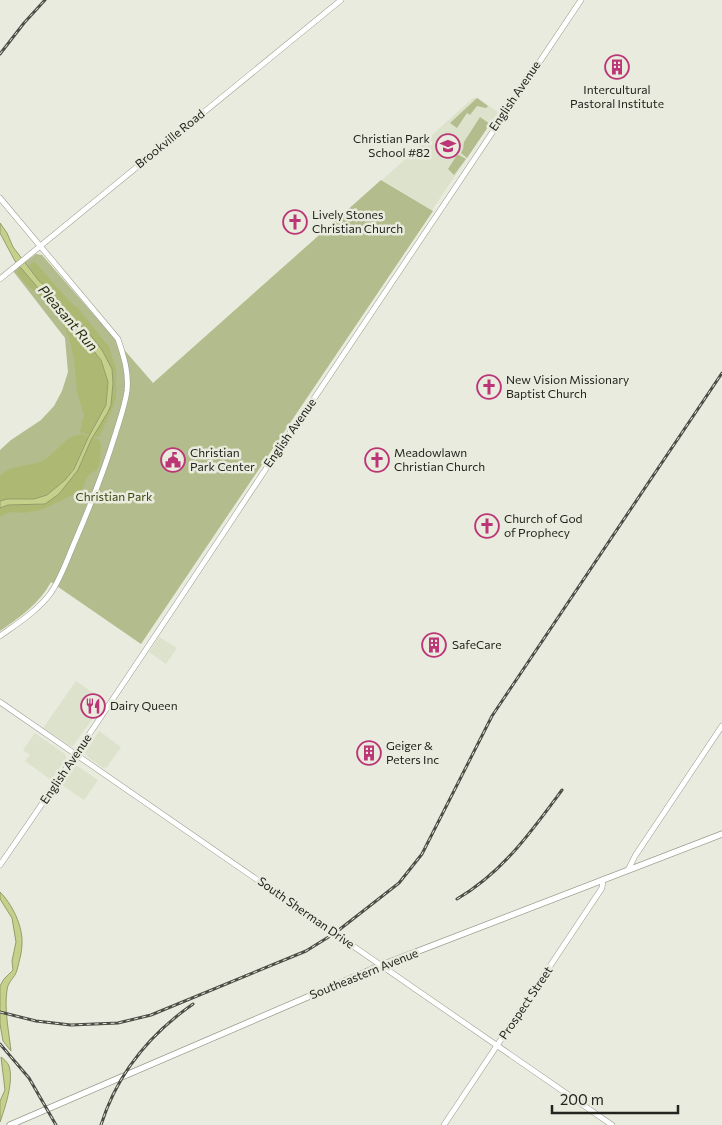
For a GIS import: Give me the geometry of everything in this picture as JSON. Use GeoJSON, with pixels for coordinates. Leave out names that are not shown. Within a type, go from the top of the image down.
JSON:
{"type":"FeatureCollection","features":[{"type":"Feature","properties":{"kind":"main road","name":"Brookville Road"},"geometry":{"type":"LineString","coordinates":[[0,279],[341,0]]}},
{"type":"Feature","properties":{"kind":"main road","name":"English Avenue"},"geometry":{"type":"LineString","coordinates":[[0,865],[580,0]]}},
{"type":"Feature","properties":{"kind":"main road"},"geometry":{"type":"LineString","coordinates":[[0,198],[118,339],[127,369],[127,390],[122,412],[102,474],[54,587],[32,613],[0,636]]}},
{"type":"Feature","properties":{"kind":"main road","name":"South Sherman Drive"},"geometry":{"type":"LineString","coordinates":[[0,702],[612,1125]]}},
{"type":"Feature","properties":{"kind":"main road"},"geometry":{"type":"LineString","coordinates":[[628,870],[635,856],[722,726]]}},
{"type":"Feature","properties":{"kind":"main road","name":"Southeastern Avenue"},"geometry":{"type":"LineString","coordinates":[[10,1125],[382,965],[722,834]]}},
{"type":"Feature","properties":{"kind":"main road","name":"Prospect Street"},"geometry":{"type":"LineString","coordinates":[[444,1125],[602,888],[603,880]]}},
{"type":"Feature","properties":{"kind":"shaded area","name":"Christian Park School #82"},"geometry":{"type":"Polygon","coordinates":[[[473,98],[478,98],[498,112],[432,210],[382,180],[473,98]]]}},
{"type":"Feature","properties":{"kind":"shaded area"},"geometry":{"type":"Polygon","coordinates":[[[34,261],[70,302],[78,308],[109,347],[116,369],[116,396],[112,410],[99,437],[93,436],[108,412],[113,383],[112,369],[102,350],[89,333],[72,318],[47,287],[39,281],[29,266],[34,261]]]}},
{"type":"Feature","properties":{"kind":"shaded area"},"geometry":{"type":"Polygon","coordinates":[[[20,267],[76,330],[86,338],[105,368],[108,382],[106,405],[89,435],[80,432],[84,415],[77,392],[74,360],[69,336],[61,321],[37,293],[17,274],[20,267]]]}},
{"type":"Feature","properties":{"kind":"shaded area"},"geometry":{"type":"Polygon","coordinates":[[[82,434],[89,437],[69,474],[55,489],[35,499],[0,501],[0,476],[9,469],[35,464],[46,459],[69,438],[82,434]]]}},
{"type":"Feature","properties":{"kind":"shaded area"},"geometry":{"type":"Polygon","coordinates":[[[93,437],[99,440],[101,444],[100,461],[97,470],[89,474],[81,491],[41,510],[23,513],[10,512],[0,517],[0,508],[8,505],[45,504],[59,494],[78,470],[93,437]]]}},
{"type":"Feature","properties":{"kind":"shaded area"},"geometry":{"type":"Polygon","coordinates":[[[159,637],[177,648],[166,664],[149,652],[159,637]]]}},
{"type":"Feature","properties":{"kind":"shaded area"},"geometry":{"type":"Polygon","coordinates":[[[76,681],[105,701],[73,746],[43,728],[76,681]]]}},
{"type":"Feature","properties":{"kind":"shaded area"},"geometry":{"type":"Polygon","coordinates":[[[99,731],[121,747],[107,767],[103,768],[85,753],[99,731]]]}},
{"type":"Feature","properties":{"kind":"shaded area"},"geometry":{"type":"Polygon","coordinates":[[[35,733],[66,756],[66,759],[51,780],[25,761],[30,755],[23,750],[35,733]]]}},
{"type":"Feature","properties":{"kind":"shaded area"},"geometry":{"type":"Polygon","coordinates":[[[76,765],[98,780],[84,800],[62,785],[76,765]]]}},
{"type":"Feature","properties":{"kind":"green space"},"geometry":{"type":"Polygon","coordinates":[[[477,98],[488,106],[486,108],[477,106],[470,115],[467,113],[457,128],[450,123],[477,98]]]}},
{"type":"Feature","properties":{"kind":"green space"},"geometry":{"type":"Polygon","coordinates":[[[480,117],[490,124],[467,158],[461,153],[464,142],[480,117]]]}},
{"type":"Feature","properties":{"kind":"green space"},"geometry":{"type":"Polygon","coordinates":[[[457,155],[466,159],[454,175],[448,169],[457,155]]]}},
{"type":"Feature","properties":{"kind":"green space","name":"Christian Park"},"geometry":{"type":"Polygon","coordinates":[[[381,180],[433,211],[141,644],[51,582],[35,603],[0,631],[0,450],[11,440],[41,420],[54,406],[62,391],[68,372],[65,338],[13,271],[36,254],[42,255],[153,383],[381,180]]]}},
{"type":"Feature","properties":{"kind":"water","name":"Pleasant Run"},"geometry":{"type":"Polygon","coordinates":[[[0,223],[13,247],[39,281],[47,287],[72,318],[89,333],[102,350],[112,369],[113,383],[111,405],[108,412],[91,440],[78,470],[59,494],[45,504],[8,505],[0,508],[0,501],[7,499],[34,499],[47,495],[65,480],[74,469],[106,405],[108,382],[101,360],[86,338],[69,324],[15,261],[0,233],[0,223]]]}},
{"type":"Feature","properties":{"kind":"water"},"geometry":{"type":"Polygon","coordinates":[[[0,892],[16,916],[22,937],[22,950],[17,970],[8,987],[6,998],[11,1051],[3,1041],[0,1024],[0,986],[13,970],[12,961],[16,942],[12,918],[0,899],[0,892]]]}},
{"type":"Feature","properties":{"kind":"water"},"geometry":{"type":"Polygon","coordinates":[[[1,1057],[9,1066],[10,1079],[0,1122],[0,1101],[5,1090],[1,1057]]]}},
{"type":"Feature","properties":{"kind":"railway"},"geometry":{"type":"LineString","coordinates":[[0,54],[45,0]]}},
{"type":"Feature","properties":{"kind":"railway"},"geometry":{"type":"LineString","coordinates":[[0,1012],[36,1021],[71,1025],[118,1023],[151,1015],[306,951],[335,933],[399,883],[422,854],[492,716],[722,373]]}},
{"type":"Feature","properties":{"kind":"railway"},"geometry":{"type":"LineString","coordinates":[[457,899],[502,864],[527,836],[562,790]]}},
{"type":"Feature","properties":{"kind":"railway"},"geometry":{"type":"LineString","coordinates":[[101,1125],[116,1089],[137,1057],[163,1028],[193,1004]]}},
{"type":"Feature","properties":{"kind":"railway"},"geometry":{"type":"LineString","coordinates":[[0,1044],[29,1078],[56,1125]]}},
{"type":"Feature","properties":{"kind":"place","name":"Intercultural Pastoral Institute"},"geometry":{"type":"Point","coordinates":[617,67]}},
{"type":"Feature","properties":{"kind":"place","name":"Christian Park School #82"},"geometry":{"type":"Point","coordinates":[448,146]}},
{"type":"Feature","properties":{"kind":"place","name":"Lively Stones Christian Church"},"geometry":{"type":"Point","coordinates":[295,222]}},
{"type":"Feature","properties":{"kind":"place","name":"New Vision Missionary Baptist Church"},"geometry":{"type":"Point","coordinates":[489,387]}},
{"type":"Feature","properties":{"kind":"place","name":"Christian Park Center"},"geometry":{"type":"Point","coordinates":[173,460]}},
{"type":"Feature","properties":{"kind":"place","name":"Meadowlawn Christian Church"},"geometry":{"type":"Point","coordinates":[377,460]}},
{"type":"Feature","properties":{"kind":"place","name":"Church of God of Prophecy"},"geometry":{"type":"Point","coordinates":[487,526]}},
{"type":"Feature","properties":{"kind":"place","name":"SafeCare"},"geometry":{"type":"Point","coordinates":[434,645]}},
{"type":"Feature","properties":{"kind":"place","name":"Dairy Queen"},"geometry":{"type":"Point","coordinates":[93,706]}},
{"type":"Feature","properties":{"kind":"place","name":"Geiger & Peters Inc"},"geometry":{"type":"Point","coordinates":[369,753]}}]}
